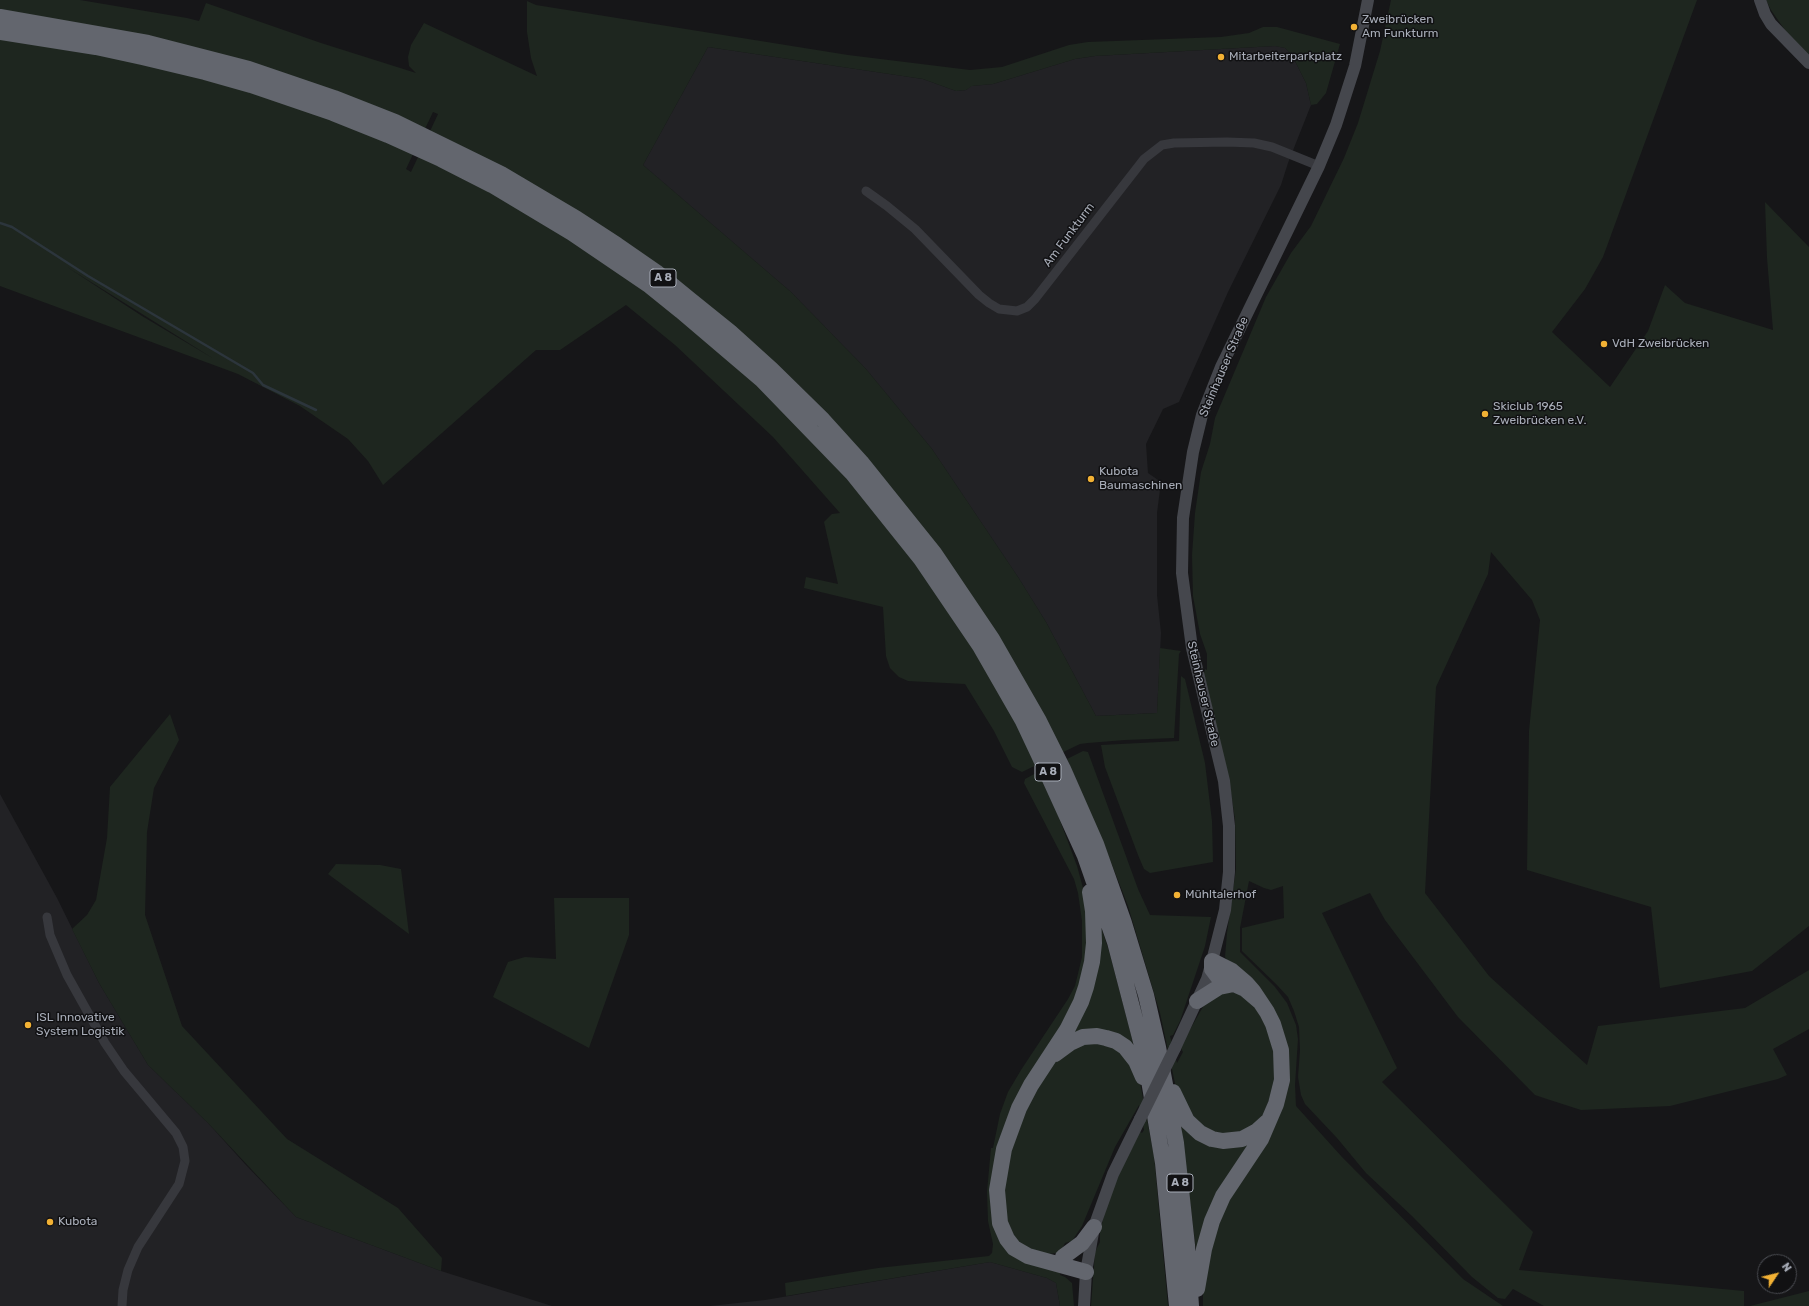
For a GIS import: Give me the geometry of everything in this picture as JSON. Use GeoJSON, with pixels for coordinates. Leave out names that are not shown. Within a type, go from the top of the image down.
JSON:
{"type":"FeatureCollection","features":[{"type":"Feature","properties":{"kind":"highway","name":"A 8"},"geometry":{"type":"LineString","coordinates":[[0,17],[100,34],[200,56],[295,84],[395,122],[501,174],[577,219],[656,272],[730,332],[772,370],[861,462],[898,505],[934,553],[963,594],[1018,682],[1063,769],[1096,844],[1124,923],[1146,994],[1160,1061],[1176,1143],[1187,1245],[1191,1306]]}},
{"type":"Feature","properties":{"kind":"highway","name":"A 8"},"geometry":{"type":"LineString","coordinates":[[0,32],[96,47],[205,72],[251,85],[333,113],[441,159],[492,185],[572,233],[650,286],[721,343],[783,400],[853,474],[921,559],[980,646],[1023,721],[1060,798],[1085,856],[1115,942],[1145,1057],[1158,1124],[1167,1194],[1177,1306]]}},
{"type":"Feature","properties":{"kind":"highway"},"geometry":{"type":"LineString","coordinates":[[1085,856],[1093,911],[1094,931],[1093,955],[1090,974],[1081,1002],[1074,1017],[1025,1096],[1012,1123],[1001,1162],[997,1190],[998,1216],[1003,1233],[1014,1248],[1034,1257],[1086,1272]]}},
{"type":"Feature","properties":{"kind":"highway"},"geometry":{"type":"LineString","coordinates":[[1195,1306],[1201,1262],[1212,1221],[1223,1196],[1261,1139],[1280,1093],[1282,1074],[1281,1050],[1273,1024],[1253,991],[1239,976],[1212,961],[1212,969],[1218,977],[1245,989],[1259,1001]]}},
{"type":"Feature","properties":{"kind":"highway"},"geometry":{"type":"LineString","coordinates":[[1197,1001],[1219,987],[1234,984]]}},
{"type":"Feature","properties":{"kind":"highway"},"geometry":{"type":"LineString","coordinates":[[1048,1060],[1064,1047],[1083,1037],[1097,1036],[1116,1041],[1125,1047],[1136,1061],[1158,1124]]}},
{"type":"Feature","properties":{"kind":"highway"},"geometry":{"type":"LineString","coordinates":[[1160,1061],[1184,1116],[1191,1125],[1205,1136],[1218,1141],[1236,1141],[1252,1134],[1269,1120]]}},
{"type":"Feature","properties":{"kind":"highway"},"geometry":{"type":"LineString","coordinates":[[1063,1257],[1082,1243],[1094,1227]]}},
{"type":"Feature","properties":{"kind":"highway"},"geometry":{"type":"LineString","coordinates":[[1034,1257],[1063,1257],[1079,1260],[1086,1272]]}},
{"type":"Feature","properties":{"kind":"main road","name":"Steinhauser Straße"},"geometry":{"type":"LineString","coordinates":[[1084,1306],[1086,1272],[1094,1227],[1113,1174],[1197,1001],[1212,961],[1225,910],[1229,872],[1229,826],[1224,782],[1192,648],[1184,601],[1182,546],[1186,495],[1198,431],[1210,395],[1246,314],[1319,166],[1336,125],[1355,66],[1368,0]]}},
{"type":"Feature","properties":{"kind":"main road"},"geometry":{"type":"LineString","coordinates":[[1760,0],[1765,14],[1771,24],[1809,63]]}},
{"type":"Feature","properties":{"kind":"street","name":"Am Funkturm"},"geometry":{"type":"LineString","coordinates":[[866,191],[915,229],[989,304],[999,309],[1017,311],[1027,306],[1035,299],[1144,158],[1162,145],[1174,143],[1227,142],[1254,144],[1272,147],[1319,166]]}},
{"type":"Feature","properties":{"kind":"street"},"geometry":{"type":"LineString","coordinates":[[47,917],[50,935],[67,975],[105,1042],[124,1071],[176,1133],[183,1147],[186,1161],[179,1184],[138,1247],[128,1270],[123,1290],[122,1306]]}},
{"type":"Feature","properties":{"kind":"shaded area"},"geometry":{"type":"Polygon","coordinates":[[[0,0],[80,0],[199,21],[206,3],[321,43],[416,73],[409,66],[408,57],[411,45],[424,23],[537,76],[531,58],[527,32],[527,1],[536,5],[848,55],[970,70],[1002,67],[1069,45],[1088,42],[1221,37],[1249,33],[1263,27],[1277,27],[1340,44],[1326,93],[1317,104],[1311,105],[1306,83],[1292,55],[1285,48],[1275,46],[1095,56],[1075,59],[993,84],[972,86],[966,90],[956,91],[923,79],[708,47],[643,165],[791,292],[866,369],[932,449],[1018,577],[1046,622],[1096,716],[1157,713],[1160,648],[1181,651],[1179,654],[1174,738],[1080,744],[1022,772],[1012,767],[994,731],[965,684],[908,681],[899,677],[890,668],[886,656],[883,607],[804,588],[806,577],[838,584],[824,522],[832,514],[840,513],[773,437],[675,345],[626,305],[560,350],[536,350],[383,485],[368,461],[348,439],[300,406],[238,374],[0,286],[0,0]],[[433,112],[406,169],[411,172],[438,114],[433,112]],[[67,267],[142,316],[214,359],[67,267]]]}},
{"type":"Feature","properties":{"kind":"shaded area"},"geometry":{"type":"Polygon","coordinates":[[[1391,0],[1697,0],[1603,257],[1585,289],[1552,332],[1610,387],[1648,331],[1665,285],[1685,303],[1773,330],[1767,258],[1765,202],[1809,247],[1809,926],[1752,971],[1660,988],[1651,907],[1527,870],[1529,731],[1540,620],[1532,600],[1491,552],[1488,574],[1436,687],[1425,893],[1489,976],[1587,1065],[1598,1026],[1745,1008],[1809,970],[1809,1029],[1773,1049],[1787,1075],[1778,1079],[1670,1106],[1581,1110],[1535,1095],[1458,1017],[1385,920],[1370,893],[1322,913],[1397,1068],[1382,1082],[1533,1232],[1519,1270],[1744,1291],[1744,1306],[1544,1306],[1513,1289],[1505,1299],[1498,1298],[1472,1277],[1412,1216],[1366,1173],[1337,1138],[1305,1104],[1301,1095],[1298,1077],[1300,1050],[1299,1027],[1294,1011],[1288,997],[1242,951],[1242,928],[1284,918],[1283,886],[1271,890],[1249,881],[1240,928],[1240,952],[1275,987],[1287,1003],[1296,1025],[1298,1039],[1295,1085],[1296,1106],[1342,1157],[1463,1279],[1503,1306],[1203,1306],[1203,1285],[1217,1218],[1257,1152],[1288,1050],[1225,957],[1236,869],[1235,819],[1229,780],[1204,674],[1205,669],[1207,670],[1207,654],[1200,634],[1193,596],[1192,555],[1195,513],[1201,472],[1210,444],[1215,418],[1266,297],[1291,253],[1311,226],[1344,158],[1358,123],[1380,51],[1391,0]]]}},
{"type":"Feature","properties":{"kind":"shaded area"},"geometry":{"type":"Polygon","coordinates":[[[1766,0],[1809,0],[1809,57],[1787,33],[1766,0]]]}},
{"type":"Feature","properties":{"kind":"shaded area"},"geometry":{"type":"Polygon","coordinates":[[[1275,46],[1285,48],[1292,55],[1306,83],[1311,105],[1281,185],[1228,292],[1179,402],[1163,409],[1146,444],[1148,473],[1161,482],[1157,513],[1157,595],[1161,633],[1157,713],[1096,716],[1046,622],[1018,577],[932,449],[866,369],[791,292],[643,165],[708,47],[923,79],[956,91],[966,90],[971,86],[993,84],[1075,59],[1095,56],[1275,46]]]}},
{"type":"Feature","properties":{"kind":"shaded area"},"geometry":{"type":"Polygon","coordinates":[[[1181,676],[1185,679],[1205,763],[1212,821],[1213,862],[1150,873],[1144,869],[1138,855],[1105,767],[1101,745],[1179,741],[1181,676]]]}},
{"type":"Feature","properties":{"kind":"shaded area"},"geometry":{"type":"Polygon","coordinates":[[[170,714],[179,740],[154,788],[147,832],[145,915],[182,1026],[287,1139],[398,1208],[442,1258],[441,1271],[296,1217],[208,1123],[148,1065],[99,983],[72,929],[87,915],[96,900],[107,838],[110,787],[170,714]]]}},
{"type":"Feature","properties":{"kind":"shaded area"},"geometry":{"type":"Polygon","coordinates":[[[1083,751],[1088,752],[1138,889],[1150,915],[1211,917],[1205,946],[1180,1021],[1173,1035],[1170,1036],[1177,1063],[1183,1052],[1180,1047],[1208,998],[1219,991],[1245,994],[1267,1024],[1278,1073],[1262,1120],[1240,1136],[1200,1130],[1176,1088],[1160,1013],[1128,906],[1107,852],[1067,759],[1083,751]]]}},
{"type":"Feature","properties":{"kind":"shaded area"},"geometry":{"type":"Polygon","coordinates":[[[1038,772],[1058,815],[1077,866],[1086,899],[1091,932],[1080,997],[1016,1102],[995,1228],[1060,1269],[1060,1275],[1072,1283],[1074,1306],[1060,1306],[1056,1283],[1047,1278],[990,1262],[786,1296],[785,1283],[878,1268],[989,1256],[992,1253],[993,1244],[988,1221],[987,1192],[991,1148],[993,1148],[1000,1114],[1008,1092],[1075,986],[1082,957],[1082,921],[1078,893],[1074,879],[1024,783],[1025,779],[1038,772]]]}},
{"type":"Feature","properties":{"kind":"shaded area"},"geometry":{"type":"Polygon","coordinates":[[[0,794],[57,898],[99,983],[148,1065],[208,1123],[296,1217],[441,1271],[552,1306],[0,1306],[0,794]]]}},
{"type":"Feature","properties":{"kind":"shaded area"},"geometry":{"type":"Polygon","coordinates":[[[336,864],[380,865],[401,869],[409,934],[328,874],[336,864]]]}},
{"type":"Feature","properties":{"kind":"shaded area"},"geometry":{"type":"Polygon","coordinates":[[[554,898],[629,898],[629,935],[589,1048],[493,997],[508,962],[525,957],[556,959],[554,898]]]}},
{"type":"Feature","properties":{"kind":"shaded area"},"geometry":{"type":"Polygon","coordinates":[[[1100,924],[1109,951],[1134,1046],[1131,1048],[1068,1040],[1100,924]]]}},
{"type":"Feature","properties":{"kind":"shaded area"},"geometry":{"type":"Polygon","coordinates":[[[1085,1040],[1118,1046],[1139,1077],[1154,1156],[1168,1306],[1091,1306],[1095,1252],[1100,1242],[1100,1233],[1104,1214],[1116,1181],[1139,1131],[1142,1133],[1144,1130],[1139,1105],[1115,1147],[1082,1226],[1072,1241],[1065,1243],[1062,1249],[1057,1253],[1048,1254],[1023,1247],[1006,1225],[1002,1197],[1013,1136],[1050,1064],[1085,1040]]]}},
{"type":"Feature","properties":{"kind":"shaded area"},"geometry":{"type":"Polygon","coordinates":[[[1180,1118],[1196,1134],[1252,1137],[1197,1259],[1180,1118]]]}},
{"type":"Feature","properties":{"kind":"shaded area"},"geometry":{"type":"Polygon","coordinates":[[[990,1262],[1047,1278],[1056,1283],[1060,1306],[710,1306],[765,1300],[990,1262]]]}},
{"type":"Feature","properties":{"kind":"shaded area"},"geometry":{"type":"Polygon","coordinates":[[[1809,1291],[1809,1306],[1750,1306],[1809,1291]]]}},
{"type":"Feature","properties":{"kind":"waterway"},"geometry":{"type":"LineString","coordinates":[[0,223],[12,227],[88,276],[253,373],[263,385],[316,410]]}},
{"type":"Feature","properties":{"kind":"place","name":"Zweibrücken Am Funkturm"},"geometry":{"type":"Point","coordinates":[1354,27]}},
{"type":"Feature","properties":{"kind":"place","name":"Mitarbeiterparkplatz"},"geometry":{"type":"Point","coordinates":[1221,57]}},
{"type":"Feature","properties":{"kind":"place","name":"VdH Zweibrücken"},"geometry":{"type":"Point","coordinates":[1604,344]}},
{"type":"Feature","properties":{"kind":"place","name":"Skiclub 1965 Zweibrücken e.V."},"geometry":{"type":"Point","coordinates":[1485,414]}},
{"type":"Feature","properties":{"kind":"place","name":"Kubota Baumaschinen"},"geometry":{"type":"Point","coordinates":[1091,479]}},
{"type":"Feature","properties":{"kind":"place","name":"Mühltalerhof"},"geometry":{"type":"Point","coordinates":[1177,895]}},
{"type":"Feature","properties":{"kind":"place","name":"ISL Innovative System Logistik"},"geometry":{"type":"Point","coordinates":[28,1025]}},
{"type":"Feature","properties":{"kind":"place","name":"Kubota"},"geometry":{"type":"Point","coordinates":[50,1222]}}]}
